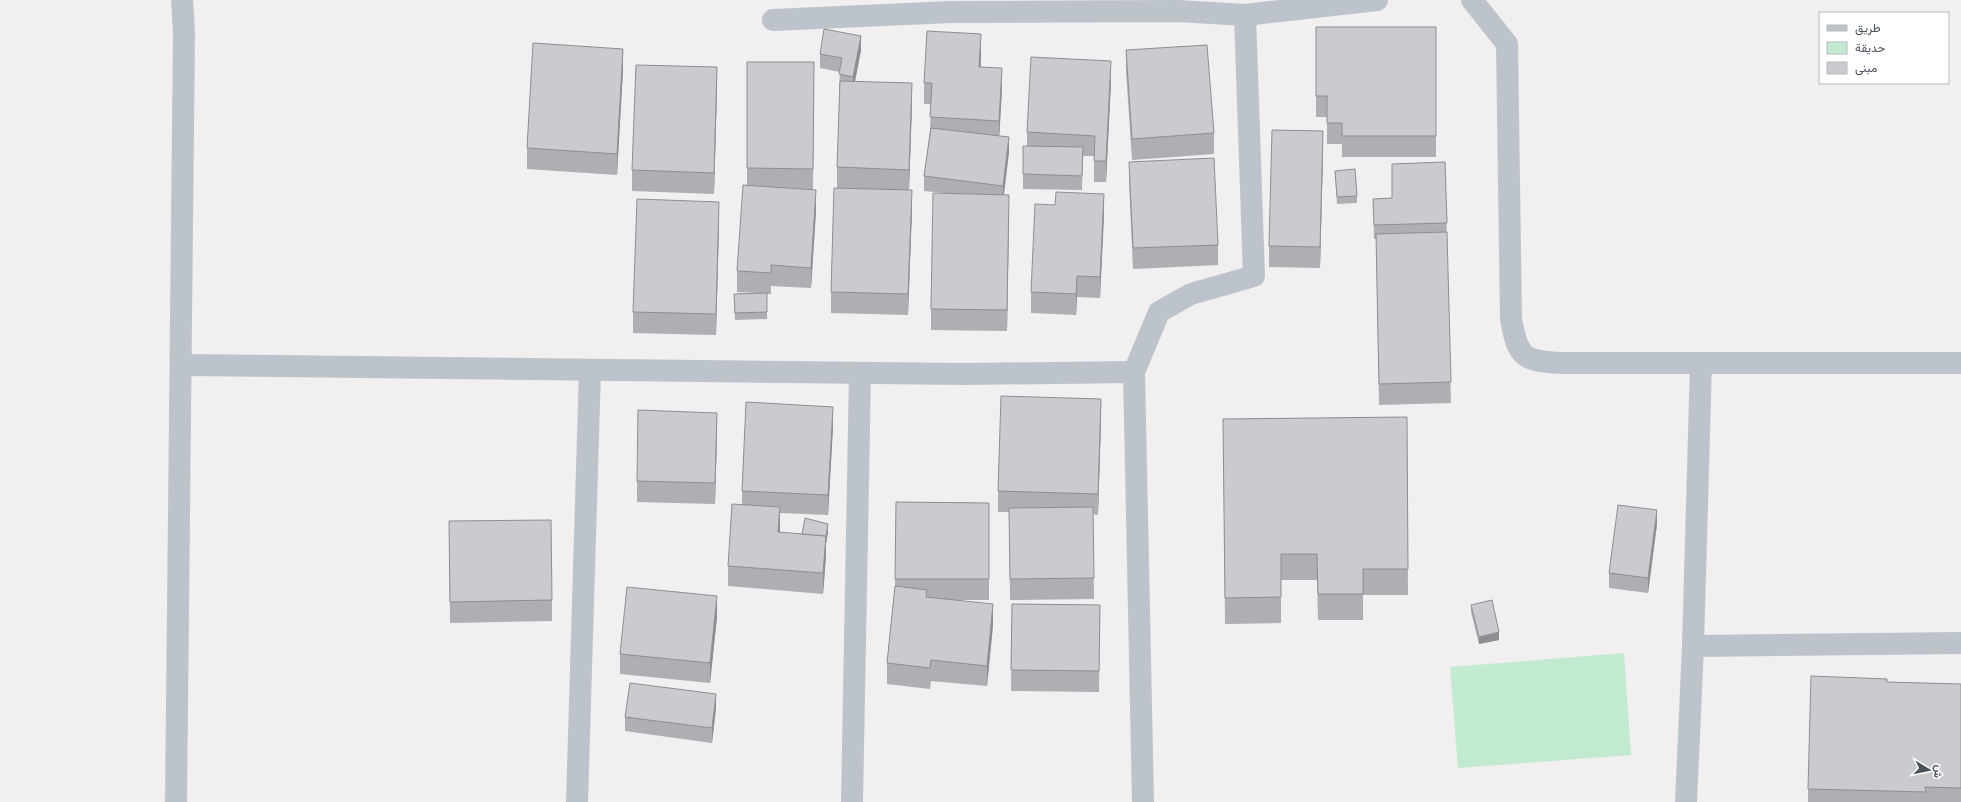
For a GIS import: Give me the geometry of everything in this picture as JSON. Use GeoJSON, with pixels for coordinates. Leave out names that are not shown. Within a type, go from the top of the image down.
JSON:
{"type":"FeatureCollection","features":[{"type":"Feature","properties":{"kind":"street"},"geometry":{"type":"LineString","coordinates":[[176,802],[184,32],[182,0]]}},
{"type":"Feature","properties":{"kind":"street"},"geometry":{"type":"LineString","coordinates":[[773,20],[950,6],[1178,6],[1244,15],[1377,0]]}},
{"type":"Feature","properties":{"kind":"street"},"geometry":{"type":"LineString","coordinates":[[1472,0],[1507,44],[1511,319],[1516,343],[1526,356],[1538,362],[1961,363]]}},
{"type":"Feature","properties":{"kind":"street"},"geometry":{"type":"LineString","coordinates":[[1143,802],[1134,372],[1159,312],[1191,294],[1254,276],[1244,15]]}},
{"type":"Feature","properties":{"kind":"street"},"geometry":{"type":"LineString","coordinates":[[1686,802],[1693,646],[1701,363]]}},
{"type":"Feature","properties":{"kind":"street"},"geometry":{"type":"LineString","coordinates":[[180,365],[965,374],[1134,372]]}},
{"type":"Feature","properties":{"kind":"street"},"geometry":{"type":"LineString","coordinates":[[577,802],[590,370]]}},
{"type":"Feature","properties":{"kind":"street"},"geometry":{"type":"LineString","coordinates":[[852,802],[860,373]]}},
{"type":"Feature","properties":{"kind":"street"},"geometry":{"type":"LineString","coordinates":[[1693,646],[1961,643]]}},
{"type":"Feature","properties":{"kind":"green space"},"geometry":{"type":"Polygon","coordinates":[[[1624,653],[1631,755],[1458,768],[1450,667],[1624,653]]]}},
{"type":"Feature","properties":{"kind":"building"},"geometry":{"type":"Polygon","coordinates":[[[1316,27],[1436,27],[1436,136],[1342,136],[1342,123],[1327,123],[1327,96],[1316,96],[1316,27]]]}},
{"type":"Feature","properties":{"kind":"building"},"geometry":{"type":"Polygon","coordinates":[[[824,29],[861,36],[853,77],[839,74],[842,58],[820,54],[824,29]]]}},
{"type":"Feature","properties":{"kind":"building"},"geometry":{"type":"Polygon","coordinates":[[[927,31],[981,34],[979,67],[1002,68],[999,121],[930,117],[932,83],[924,83],[927,31]]]}},
{"type":"Feature","properties":{"kind":"building"},"geometry":{"type":"Polygon","coordinates":[[[533,43],[623,49],[617,154],[527,148],[533,43]]]}},
{"type":"Feature","properties":{"kind":"building"},"geometry":{"type":"Polygon","coordinates":[[[1207,45],[1214,133],[1132,139],[1126,50],[1207,45]]]}},
{"type":"Feature","properties":{"kind":"building"},"geometry":{"type":"Polygon","coordinates":[[[1031,57],[1111,61],[1106,161],[1094,161],[1095,136],[1027,132],[1031,57]]]}},
{"type":"Feature","properties":{"kind":"building"},"geometry":{"type":"Polygon","coordinates":[[[747,62],[814,62],[813,169],[747,168],[747,62]]]}},
{"type":"Feature","properties":{"kind":"building"},"geometry":{"type":"Polygon","coordinates":[[[636,65],[717,67],[714,173],[632,170],[636,65]]]}},
{"type":"Feature","properties":{"kind":"building"},"geometry":{"type":"Polygon","coordinates":[[[840,81],[912,83],[909,170],[837,167],[840,81]]]}},
{"type":"Feature","properties":{"kind":"building"},"geometry":{"type":"Polygon","coordinates":[[[931,128],[1009,137],[1003,186],[924,176],[931,128]]]}},
{"type":"Feature","properties":{"kind":"building"},"geometry":{"type":"Polygon","coordinates":[[[1272,130],[1323,131],[1320,247],[1269,246],[1272,130]]]}},
{"type":"Feature","properties":{"kind":"building"},"geometry":{"type":"Polygon","coordinates":[[[1023,146],[1083,147],[1082,176],[1023,174],[1023,146]]]}},
{"type":"Feature","properties":{"kind":"building"},"geometry":{"type":"Polygon","coordinates":[[[1214,158],[1218,245],[1133,248],[1129,162],[1214,158]]]}},
{"type":"Feature","properties":{"kind":"building"},"geometry":{"type":"Polygon","coordinates":[[[1445,162],[1447,223],[1374,225],[1373,199],[1392,198],[1392,164],[1445,162]]]}},
{"type":"Feature","properties":{"kind":"building"},"geometry":{"type":"Polygon","coordinates":[[[1355,169],[1357,196],[1337,197],[1335,171],[1355,169]]]}},
{"type":"Feature","properties":{"kind":"building"},"geometry":{"type":"Polygon","coordinates":[[[743,185],[816,190],[811,268],[771,265],[771,273],[737,271],[743,185]]]}},
{"type":"Feature","properties":{"kind":"building"},"geometry":{"type":"Polygon","coordinates":[[[834,188],[912,190],[908,294],[831,292],[834,188]]]}},
{"type":"Feature","properties":{"kind":"building"},"geometry":{"type":"Polygon","coordinates":[[[1056,192],[1104,194],[1100,277],[1077,276],[1076,294],[1031,292],[1035,204],[1055,205],[1056,192]]]}},
{"type":"Feature","properties":{"kind":"building"},"geometry":{"type":"Polygon","coordinates":[[[933,193],[1009,195],[1007,310],[931,309],[933,193]]]}},
{"type":"Feature","properties":{"kind":"building"},"geometry":{"type":"Polygon","coordinates":[[[637,199],[719,202],[716,314],[633,312],[637,199]]]}},
{"type":"Feature","properties":{"kind":"building"},"geometry":{"type":"Polygon","coordinates":[[[1447,232],[1451,382],[1379,384],[1376,234],[1447,232]]]}},
{"type":"Feature","properties":{"kind":"building"},"geometry":{"type":"Polygon","coordinates":[[[767,293],[767,312],[735,313],[734,294],[767,293]]]}},
{"type":"Feature","properties":{"kind":"building"},"geometry":{"type":"Polygon","coordinates":[[[1001,396],[1101,399],[1098,494],[998,491],[1001,396]]]}},
{"type":"Feature","properties":{"kind":"building"},"geometry":{"type":"Polygon","coordinates":[[[746,402],[833,407],[828,495],[742,491],[746,402]]]}},
{"type":"Feature","properties":{"kind":"building"},"geometry":{"type":"Polygon","coordinates":[[[638,410],[717,413],[715,483],[637,481],[638,410]]]}},
{"type":"Feature","properties":{"kind":"building"},"geometry":{"type":"Polygon","coordinates":[[[1407,417],[1408,569],[1363,569],[1363,594],[1318,594],[1317,554],[1281,554],[1281,597],[1225,598],[1223,419],[1407,417]]]}},
{"type":"Feature","properties":{"kind":"building"},"geometry":{"type":"Polygon","coordinates":[[[896,502],[989,503],[989,579],[895,579],[896,502]]]}},
{"type":"Feature","properties":{"kind":"building"},"geometry":{"type":"Polygon","coordinates":[[[732,504],[780,507],[778,532],[826,536],[823,573],[728,566],[732,504]]]}},
{"type":"Feature","properties":{"kind":"building"},"geometry":{"type":"Polygon","coordinates":[[[1618,505],[1657,510],[1648,578],[1609,573],[1618,505]]]}},
{"type":"Feature","properties":{"kind":"building"},"geometry":{"type":"Polygon","coordinates":[[[1093,507],[1094,578],[1010,579],[1009,508],[1093,507]]]}},
{"type":"Feature","properties":{"kind":"building"},"geometry":{"type":"Polygon","coordinates":[[[805,518],[828,524],[826,537],[802,534],[805,518]]]}},
{"type":"Feature","properties":{"kind":"building"},"geometry":{"type":"Polygon","coordinates":[[[551,520],[552,600],[450,602],[449,521],[551,520]]]}},
{"type":"Feature","properties":{"kind":"building"},"geometry":{"type":"Polygon","coordinates":[[[895,586],[927,590],[926,597],[993,604],[987,666],[931,660],[930,668],[887,663],[895,586]]]}},
{"type":"Feature","properties":{"kind":"building"},"geometry":{"type":"Polygon","coordinates":[[[627,587],[717,596],[710,663],[620,654],[627,587]]]}},
{"type":"Feature","properties":{"kind":"building"},"geometry":{"type":"Polygon","coordinates":[[[1492,600],[1499,632],[1479,637],[1471,605],[1492,600]]]}},
{"type":"Feature","properties":{"kind":"building"},"geometry":{"type":"Polygon","coordinates":[[[1012,604],[1100,605],[1099,671],[1011,670],[1012,604]]]}},
{"type":"Feature","properties":{"kind":"building"},"geometry":{"type":"Polygon","coordinates":[[[1811,676],[1887,679],[1887,682],[1961,684],[1961,788],[1925,787],[1926,792],[1808,789],[1811,676]]]}},
{"type":"Feature","properties":{"kind":"building"},"geometry":{"type":"Polygon","coordinates":[[[630,683],[716,694],[712,728],[625,717],[630,683]]]}}]}
